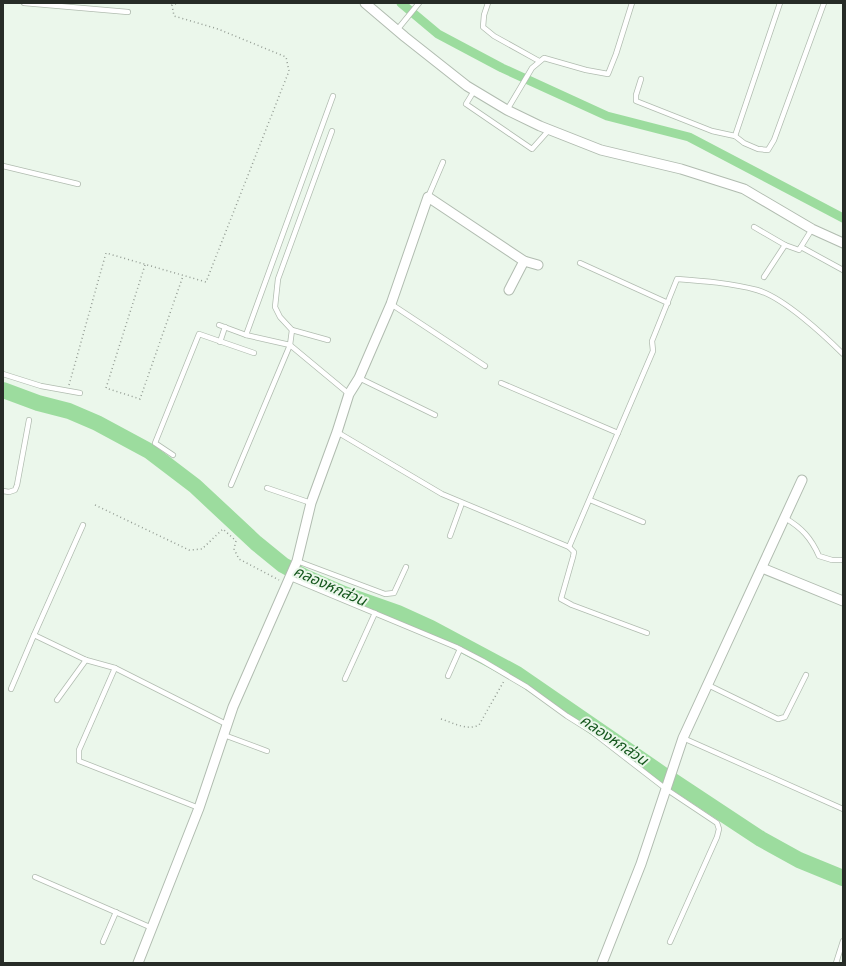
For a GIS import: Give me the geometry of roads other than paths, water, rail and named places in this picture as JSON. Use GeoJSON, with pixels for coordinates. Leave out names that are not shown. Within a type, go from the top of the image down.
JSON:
{"type":"FeatureCollection","features":[{"type":"Feature","properties":{"kind":"street"},"geometry":{"type":"LineString","coordinates":[[365,3],[474,91],[507,110],[549,130],[601,150],[681,169],[744,189],[812,229],[843,241]]}},
{"type":"Feature","properties":{"kind":"street"},"geometry":{"type":"LineString","coordinates":[[138,963],[199,808],[222,734],[288,578],[297,561],[311,503],[349,394],[359,378],[391,304],[428,197],[524,261],[538,266]]}},
{"type":"Feature","properties":{"kind":"street"},"geometry":{"type":"LineString","coordinates":[[509,290],[524,261]]}},
{"type":"Feature","properties":{"kind":"street"},"geometry":{"type":"LineString","coordinates":[[602,963],[641,864],[683,738],[802,480]]}},
{"type":"Feature","properties":{"kind":"street"},"geometry":{"type":"LineString","coordinates":[[762,568],[843,601]]}},
{"type":"Feature","properties":{"kind":"lane"},"geometry":{"type":"LineString","coordinates":[[24,3],[128,12]]}},
{"type":"Feature","properties":{"kind":"lane"},"geometry":{"type":"LineString","coordinates":[[488,3],[484,15],[483,27],[494,36],[539,62]]}},
{"type":"Feature","properties":{"kind":"lane"},"geometry":{"type":"LineString","coordinates":[[507,110],[532,68],[544,58],[586,70],[608,74],[632,3]]}},
{"type":"Feature","properties":{"kind":"lane"},"geometry":{"type":"LineString","coordinates":[[734,136],[780,3]]}},
{"type":"Feature","properties":{"kind":"lane"},"geometry":{"type":"LineString","coordinates":[[641,79],[636,94],[636,101],[712,131],[734,136],[744,143],[758,149],[768,150],[774,140],[824,3]]}},
{"type":"Feature","properties":{"kind":"lane"},"geometry":{"type":"LineString","coordinates":[[397,30],[418,4]]}},
{"type":"Feature","properties":{"kind":"lane"},"geometry":{"type":"LineString","coordinates":[[474,91],[466,104],[532,150],[549,130]]}},
{"type":"Feature","properties":{"kind":"lane"},"geometry":{"type":"LineString","coordinates":[[246,335],[333,96]]}},
{"type":"Feature","properties":{"kind":"lane"},"geometry":{"type":"LineString","coordinates":[[328,340],[292,330],[280,318],[275,307],[278,279],[332,131]]}},
{"type":"Feature","properties":{"kind":"lane"},"geometry":{"type":"LineString","coordinates":[[428,197],[443,162]]}},
{"type":"Feature","properties":{"kind":"lane"},"geometry":{"type":"LineString","coordinates":[[3,166],[78,184]]}},
{"type":"Feature","properties":{"kind":"lane"},"geometry":{"type":"LineString","coordinates":[[754,227],[785,245],[799,250],[812,229]]}},
{"type":"Feature","properties":{"kind":"lane"},"geometry":{"type":"LineString","coordinates":[[764,277],[785,245]]}},
{"type":"Feature","properties":{"kind":"lane"},"geometry":{"type":"LineString","coordinates":[[801,246],[843,270]]}},
{"type":"Feature","properties":{"kind":"lane"},"geometry":{"type":"LineString","coordinates":[[580,263],[668,303]]}},
{"type":"Feature","properties":{"kind":"lane"},"geometry":{"type":"LineString","coordinates":[[569,547],[653,351],[652,341],[677,279],[717,283],[758,290],[791,309],[843,354]]}},
{"type":"Feature","properties":{"kind":"lane"},"geometry":{"type":"LineString","coordinates":[[391,304],[485,366]]}},
{"type":"Feature","properties":{"kind":"lane"},"geometry":{"type":"LineString","coordinates":[[219,325],[246,335],[290,345],[349,394]]}},
{"type":"Feature","properties":{"kind":"lane"},"geometry":{"type":"LineString","coordinates":[[220,342],[225,327]]}},
{"type":"Feature","properties":{"kind":"lane"},"geometry":{"type":"LineString","coordinates":[[231,485],[290,345],[292,330]]}},
{"type":"Feature","properties":{"kind":"lane"},"geometry":{"type":"LineString","coordinates":[[173,455],[155,443],[199,334],[254,353]]}},
{"type":"Feature","properties":{"kind":"lane"},"geometry":{"type":"LineString","coordinates":[[3,374],[41,386],[80,393]]}},
{"type":"Feature","properties":{"kind":"lane"},"geometry":{"type":"LineString","coordinates":[[359,378],[435,414]]}},
{"type":"Feature","properties":{"kind":"lane"},"geometry":{"type":"LineString","coordinates":[[501,383],[618,433]]}},
{"type":"Feature","properties":{"kind":"lane"},"geometry":{"type":"LineString","coordinates":[[3,491],[9,492],[15,490],[17,486],[28,420]]}},
{"type":"Feature","properties":{"kind":"lane"},"geometry":{"type":"LineString","coordinates":[[337,432],[442,494],[569,547],[574,552],[574,557],[561,599],[582,609],[647,633]]}},
{"type":"Feature","properties":{"kind":"lane"},"geometry":{"type":"LineString","coordinates":[[267,488],[311,503]]}},
{"type":"Feature","properties":{"kind":"lane"},"geometry":{"type":"LineString","coordinates":[[590,500],[643,522]]}},
{"type":"Feature","properties":{"kind":"lane"},"geometry":{"type":"LineString","coordinates":[[450,536],[462,503]]}},
{"type":"Feature","properties":{"kind":"lane"},"geometry":{"type":"LineString","coordinates":[[785,518],[799,526],[807,533],[819,556],[832,560],[843,560]]}},
{"type":"Feature","properties":{"kind":"lane"},"geometry":{"type":"LineString","coordinates":[[11,689],[83,525]]}},
{"type":"Feature","properties":{"kind":"lane"},"geometry":{"type":"LineString","coordinates":[[297,561],[385,594],[394,593],[406,567]]}},
{"type":"Feature","properties":{"kind":"lane"},"geometry":{"type":"LineString","coordinates":[[288,578],[460,649],[507,676],[591,731],[666,789],[717,822],[719,829],[717,837],[670,942]]}},
{"type":"Feature","properties":{"kind":"lane"},"geometry":{"type":"LineString","coordinates":[[345,678],[375,613]]}},
{"type":"Feature","properties":{"kind":"lane"},"geometry":{"type":"LineString","coordinates":[[34,635],[86,660],[115,668],[226,724]]}},
{"type":"Feature","properties":{"kind":"lane"},"geometry":{"type":"LineString","coordinates":[[448,676],[460,649]]}},
{"type":"Feature","properties":{"kind":"lane"},"geometry":{"type":"LineString","coordinates":[[58,700],[86,660]]}},
{"type":"Feature","properties":{"kind":"lane"},"geometry":{"type":"LineString","coordinates":[[115,668],[79,750],[79,761],[199,808]]}},
{"type":"Feature","properties":{"kind":"lane"},"geometry":{"type":"LineString","coordinates":[[708,685],[778,719],[785,718],[806,675]]}},
{"type":"Feature","properties":{"kind":"lane"},"geometry":{"type":"LineString","coordinates":[[222,734],[267,751]]}},
{"type":"Feature","properties":{"kind":"lane"},"geometry":{"type":"LineString","coordinates":[[683,738],[843,809]]}},
{"type":"Feature","properties":{"kind":"lane"},"geometry":{"type":"LineString","coordinates":[[35,877],[152,928]]}},
{"type":"Feature","properties":{"kind":"lane"},"geometry":{"type":"LineString","coordinates":[[103,942],[116,912]]}},
{"type":"Feature","properties":{"kind":"lane"},"geometry":{"type":"LineString","coordinates":[[836,963],[843,941]]}},
{"type":"Feature","properties":{"kind":"waterway"},"geometry":{"type":"LineString","coordinates":[[401,3],[438,34],[502,68],[607,116],[689,137],[843,218]]}},
{"type":"Feature","properties":{"kind":"waterway","name":"คลองหกส่วน"},"geometry":{"type":"LineString","coordinates":[[3,390],[38,403],[69,411],[97,423],[149,451],[195,486],[256,543],[283,565],[305,577],[344,594],[398,613],[431,628],[517,674],[665,776]]}},
{"type":"Feature","properties":{"kind":"waterway","name":"คลองหกส่วน"},"geometry":{"type":"LineString","coordinates":[[670,779],[761,839],[799,860],[843,878]]}}]}
